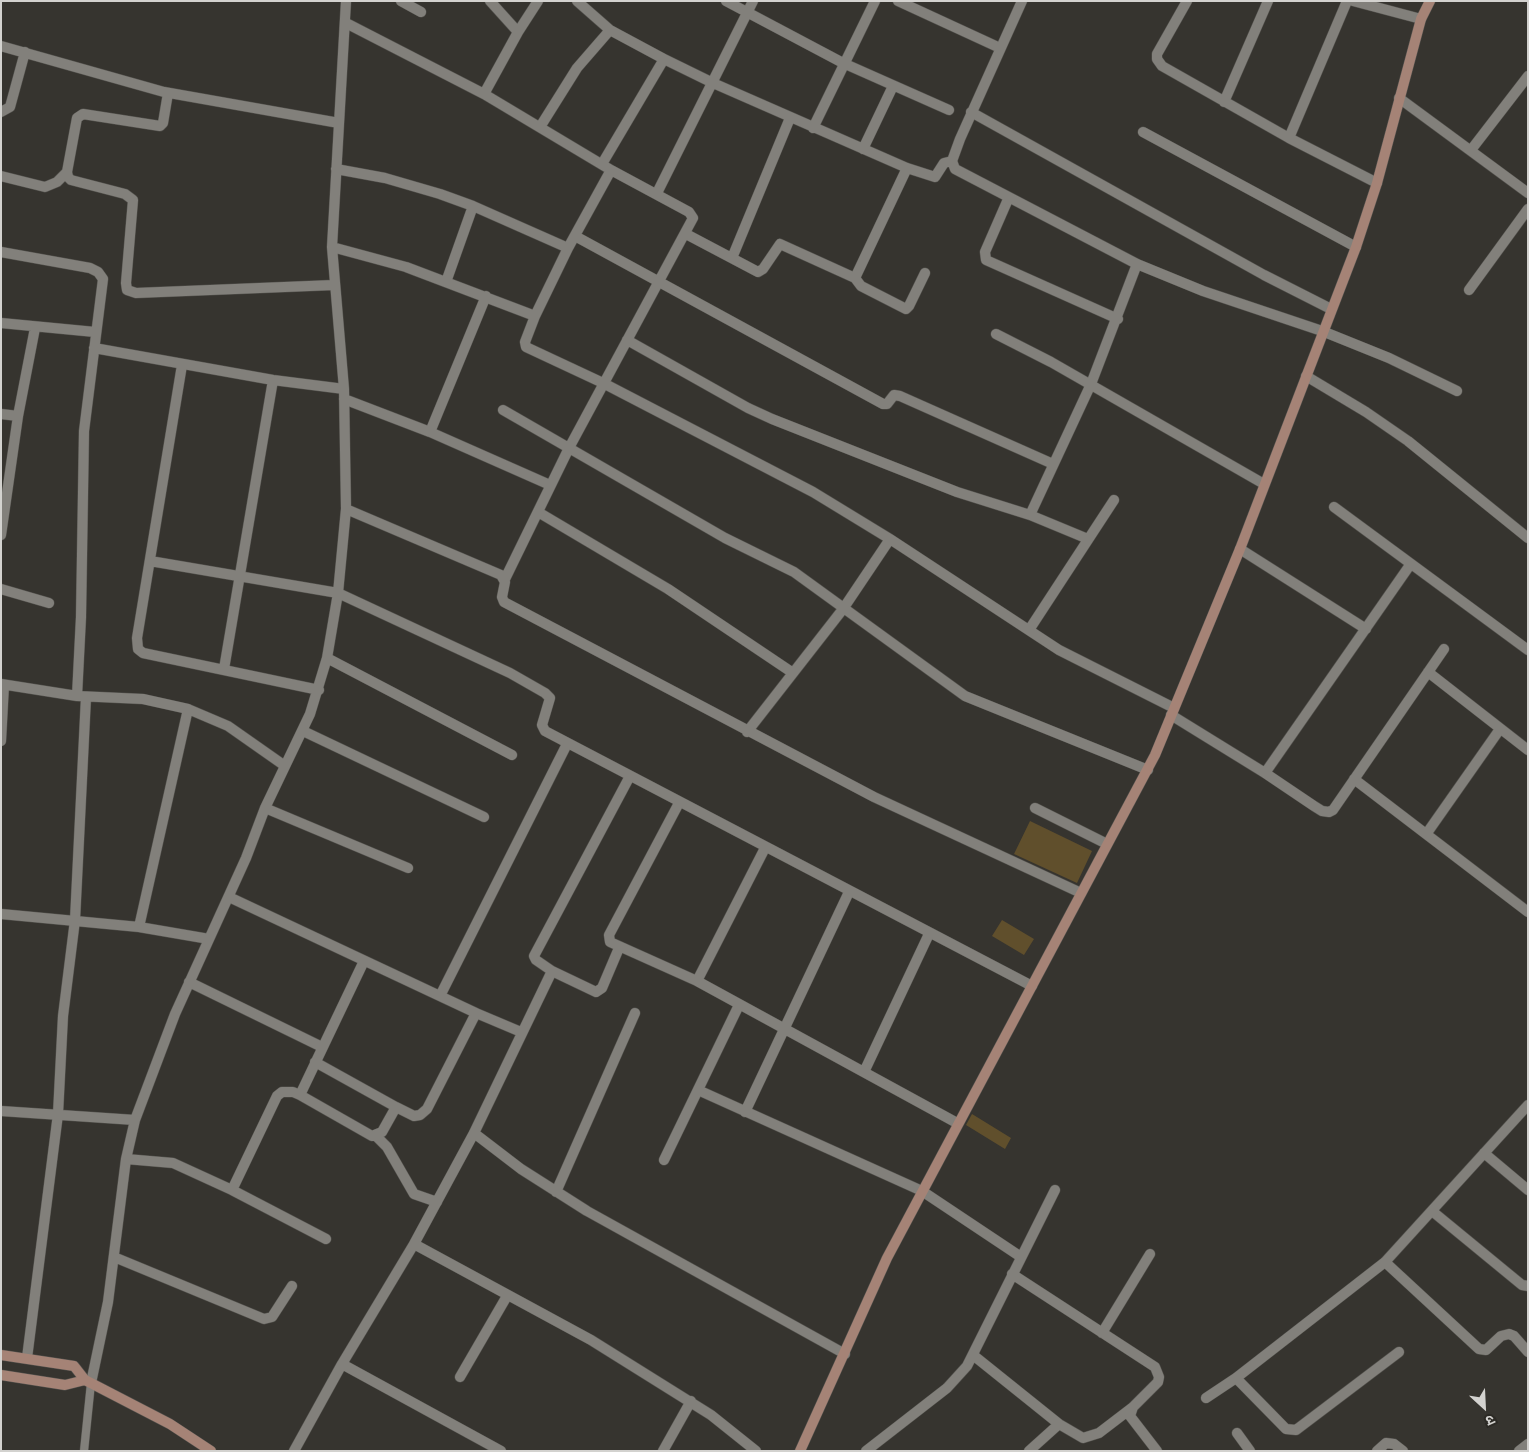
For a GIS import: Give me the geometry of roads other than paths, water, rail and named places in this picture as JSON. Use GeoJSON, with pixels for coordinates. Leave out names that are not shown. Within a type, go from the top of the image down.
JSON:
{"type":"FeatureCollection","features":[{"type":"Feature","properties":{"kind":"street"},"geometry":{"type":"LineString","coordinates":[[88,1382],[108,1302],[126,1159],[135,1120],[175,1014],[228,897],[265,808],[303,732],[319,690],[327,658],[338,593],[346,509],[344,394],[332,247],[346,1]]}},
{"type":"Feature","properties":{"kind":"street"},"geometry":{"type":"LineString","coordinates":[[401,1],[421,12]]}},
{"type":"Feature","properties":{"kind":"street"},"geometry":{"type":"LineString","coordinates":[[490,1],[518,32]]}},
{"type":"Feature","properties":{"kind":"street"},"geometry":{"type":"LineString","coordinates":[[484,94],[518,32],[538,1]]}},
{"type":"Feature","properties":{"kind":"street"},"geometry":{"type":"LineString","coordinates":[[578,1],[610,30],[713,83],[813,128],[907,168],[935,177],[944,164],[952,161]]}},
{"type":"Feature","properties":{"kind":"street"},"geometry":{"type":"LineString","coordinates":[[726,1],[843,63],[949,110]]}},
{"type":"Feature","properties":{"kind":"street"},"geometry":{"type":"LineString","coordinates":[[657,193],[748,14],[752,1]]}},
{"type":"Feature","properties":{"kind":"street"},"geometry":{"type":"LineString","coordinates":[[813,128],[843,63],[875,1]]}},
{"type":"Feature","properties":{"kind":"street"},"geometry":{"type":"LineString","coordinates":[[898,1],[1000,48]]}},
{"type":"Feature","properties":{"kind":"street"},"geometry":{"type":"LineString","coordinates":[[1022,1],[971,112],[952,161],[958,171],[1137,264],[1203,291],[1322,332],[1388,358],[1457,390]]}},
{"type":"Feature","properties":{"kind":"street"},"geometry":{"type":"LineString","coordinates":[[1187,1],[1156,54],[1162,66],[1289,138],[1377,183]]}},
{"type":"Feature","properties":{"kind":"street"},"geometry":{"type":"LineString","coordinates":[[1224,102],[1268,1]]}},
{"type":"Feature","properties":{"kind":"street"},"geometry":{"type":"LineString","coordinates":[[1289,138],[1347,1]]}},
{"type":"Feature","properties":{"kind":"street"},"geometry":{"type":"LineString","coordinates":[[1353,1],[1421,19]]}},
{"type":"Feature","properties":{"kind":"street"},"geometry":{"type":"LineString","coordinates":[[800,1451],[887,1258],[957,1123],[1148,770],[1240,549],[1356,247],[1377,183],[1421,19],[1430,1]]}},
{"type":"Feature","properties":{"kind":"street"},"geometry":{"type":"LineString","coordinates":[[346,23],[484,94],[611,170],[657,193],[692,215],[693,221],[603,383],[550,485],[505,579],[502,597],[504,602],[747,732],[938,829],[1081,893]]}},
{"type":"Feature","properties":{"kind":"street"},"geometry":{"type":"LineString","coordinates":[[540,127],[577,68],[610,30]]}},
{"type":"Feature","properties":{"kind":"street"},"geometry":{"type":"LineString","coordinates":[[1,46],[168,93],[339,124]]}},
{"type":"Feature","properties":{"kind":"street"},"geometry":{"type":"LineString","coordinates":[[1,112],[10,107],[25,52]]}},
{"type":"Feature","properties":{"kind":"street"},"geometry":{"type":"LineString","coordinates":[[602,164],[664,59]]}},
{"type":"Feature","properties":{"kind":"street"},"geometry":{"type":"LineString","coordinates":[[1471,150],[1528,76]]}},
{"type":"Feature","properties":{"kind":"street"},"geometry":{"type":"LineString","coordinates":[[864,149],[893,86]]}},
{"type":"Feature","properties":{"kind":"street"},"geometry":{"type":"LineString","coordinates":[[1,176],[45,187],[57,182],[67,172],[77,118],[80,115],[157,127],[163,123],[168,93]]}},
{"type":"Feature","properties":{"kind":"street"},"geometry":{"type":"LineString","coordinates":[[1399,98],[1528,193]]}},
{"type":"Feature","properties":{"kind":"street"},"geometry":{"type":"LineString","coordinates":[[971,112],[1264,275],[1331,309]]}},
{"type":"Feature","properties":{"kind":"street"},"geometry":{"type":"LineString","coordinates":[[732,258],[790,118]]}},
{"type":"Feature","properties":{"kind":"street"},"geometry":{"type":"LineString","coordinates":[[1143,132],[1356,247]]}},
{"type":"Feature","properties":{"kind":"street"},"geometry":{"type":"LineString","coordinates":[[855,278],[907,168]]}},
{"type":"Feature","properties":{"kind":"street"},"geometry":{"type":"LineString","coordinates":[[336,170],[413,185],[473,206],[568,248]]}},
{"type":"Feature","properties":{"kind":"street"},"geometry":{"type":"LineString","coordinates":[[611,170],[568,248],[535,316],[525,342],[526,347],[603,383],[813,492],[890,539],[1072,657],[1172,711],[1325,812],[1333,810],[1444,649]]}},
{"type":"Feature","properties":{"kind":"street"},"geometry":{"type":"LineString","coordinates":[[67,172],[71,180],[125,194],[132,200],[126,283],[127,290],[131,292],[334,286]]}},
{"type":"Feature","properties":{"kind":"street"},"geometry":{"type":"LineString","coordinates":[[1009,197],[985,252],[986,260],[1118,319]]}},
{"type":"Feature","properties":{"kind":"street"},"geometry":{"type":"LineString","coordinates":[[446,282],[473,206]]}},
{"type":"Feature","properties":{"kind":"street"},"geometry":{"type":"LineString","coordinates":[[1470,290],[1528,209]]}},
{"type":"Feature","properties":{"kind":"street"},"geometry":{"type":"LineString","coordinates":[[686,234],[760,272],[777,245],[783,244],[855,278],[860,286],[906,308],[910,306],[925,273]]}},
{"type":"Feature","properties":{"kind":"street"},"geometry":{"type":"LineString","coordinates":[[575,236],[658,283],[883,404],[888,404],[894,395],[900,396],[1053,464]]}},
{"type":"Feature","properties":{"kind":"street"},"geometry":{"type":"LineString","coordinates":[[332,247],[406,267],[535,316]]}},
{"type":"Feature","properties":{"kind":"street"},"geometry":{"type":"LineString","coordinates":[[1,252],[98,272],[103,282],[95,332],[84,431],[81,696],[75,920],[64,1007],[58,1114],[27,1358]]}},
{"type":"Feature","properties":{"kind":"street"},"geometry":{"type":"LineString","coordinates":[[1030,516],[1091,384],[1118,319],[1137,264]]}},
{"type":"Feature","properties":{"kind":"street"},"geometry":{"type":"LineString","coordinates":[[430,432],[486,296]]}},
{"type":"Feature","properties":{"kind":"street"},"geometry":{"type":"LineString","coordinates":[[1,324],[95,332]]}},
{"type":"Feature","properties":{"kind":"street"},"geometry":{"type":"LineString","coordinates":[[1,535],[18,416],[35,328]]}},
{"type":"Feature","properties":{"kind":"street"},"geometry":{"type":"LineString","coordinates":[[996,334],[1091,384],[1264,484]]}},
{"type":"Feature","properties":{"kind":"street"},"geometry":{"type":"LineString","coordinates":[[627,340],[748,408],[772,419],[957,492],[1030,516],[1088,539]]}},
{"type":"Feature","properties":{"kind":"street"},"geometry":{"type":"LineString","coordinates":[[94,348],[344,394],[550,485]]}},
{"type":"Feature","properties":{"kind":"street"},"geometry":{"type":"LineString","coordinates":[[182,365],[136,638],[138,648],[144,653],[319,690]]}},
{"type":"Feature","properties":{"kind":"street"},"geometry":{"type":"LineString","coordinates":[[1306,376],[1366,412],[1408,441],[1528,538]]}},
{"type":"Feature","properties":{"kind":"street"},"geometry":{"type":"LineString","coordinates":[[224,669],[272,380]]}},
{"type":"Feature","properties":{"kind":"street"},"geometry":{"type":"LineString","coordinates":[[503,410],[725,538],[794,572],[965,696],[1148,770]]}},
{"type":"Feature","properties":{"kind":"street"},"geometry":{"type":"LineString","coordinates":[[1,414],[18,416]]}},
{"type":"Feature","properties":{"kind":"street"},"geometry":{"type":"LineString","coordinates":[[1029,630],[1114,500]]}},
{"type":"Feature","properties":{"kind":"street"},"geometry":{"type":"LineString","coordinates":[[1334,507],[1410,565],[1528,650]]}},
{"type":"Feature","properties":{"kind":"street"},"geometry":{"type":"LineString","coordinates":[[346,509],[501,575],[505,579]]}},
{"type":"Feature","properties":{"kind":"street"},"geometry":{"type":"LineString","coordinates":[[538,512],[668,589],[792,673]]}},
{"type":"Feature","properties":{"kind":"street"},"geometry":{"type":"LineString","coordinates":[[747,732],[843,609],[890,539]]}},
{"type":"Feature","properties":{"kind":"street"},"geometry":{"type":"LineString","coordinates":[[1240,549],[1366,629]]}},
{"type":"Feature","properties":{"kind":"street"},"geometry":{"type":"LineString","coordinates":[[150,561],[240,578],[338,593],[510,673],[545,693],[550,702],[542,721],[542,728],[566,744],[1032,986]]}},
{"type":"Feature","properties":{"kind":"street"},"geometry":{"type":"LineString","coordinates":[[1265,773],[1410,565]]}},
{"type":"Feature","properties":{"kind":"street"},"geometry":{"type":"LineString","coordinates":[[1,589],[49,603]]}},
{"type":"Feature","properties":{"kind":"street"},"geometry":{"type":"LineString","coordinates":[[327,658],[512,755]]}},
{"type":"Feature","properties":{"kind":"street"},"geometry":{"type":"LineString","coordinates":[[1428,672],[1528,750]]}},
{"type":"Feature","properties":{"kind":"street"},"geometry":{"type":"LineString","coordinates":[[1,741],[3,684],[81,696],[143,699],[188,709],[238,733],[285,766]]}},
{"type":"Feature","properties":{"kind":"street"},"geometry":{"type":"LineString","coordinates":[[139,927],[188,709]]}},
{"type":"Feature","properties":{"kind":"street"},"geometry":{"type":"LineString","coordinates":[[1427,833],[1500,729]]}},
{"type":"Feature","properties":{"kind":"street"},"geometry":{"type":"LineString","coordinates":[[303,732],[484,817]]}},
{"type":"Feature","properties":{"kind":"street"},"geometry":{"type":"LineString","coordinates":[[440,996],[566,744]]}},
{"type":"Feature","properties":{"kind":"street"},"geometry":{"type":"LineString","coordinates":[[619,948],[599,991],[552,971],[536,960],[534,953],[630,776]]}},
{"type":"Feature","properties":{"kind":"street"},"geometry":{"type":"LineString","coordinates":[[1354,779],[1528,912]]}},
{"type":"Feature","properties":{"kind":"street"},"geometry":{"type":"LineString","coordinates":[[680,803],[608,940],[619,948],[697,981],[957,1123]]}},
{"type":"Feature","properties":{"kind":"street"},"geometry":{"type":"LineString","coordinates":[[265,808],[408,868]]}},
{"type":"Feature","properties":{"kind":"street"},"geometry":{"type":"LineString","coordinates":[[1035,808],[1107,844]]}},
{"type":"Feature","properties":{"kind":"street"},"geometry":{"type":"LineString","coordinates":[[697,981],[765,848]]}},
{"type":"Feature","properties":{"kind":"street"},"geometry":{"type":"LineString","coordinates":[[744,1112],[849,892]]}},
{"type":"Feature","properties":{"kind":"street"},"geometry":{"type":"LineString","coordinates":[[228,897],[476,1013],[521,1032]]}},
{"type":"Feature","properties":{"kind":"street"},"geometry":{"type":"LineString","coordinates":[[1,914],[139,927],[209,939]]}},
{"type":"Feature","properties":{"kind":"street"},"geometry":{"type":"LineString","coordinates":[[864,1072],[929,934]]}},
{"type":"Feature","properties":{"kind":"street"},"geometry":{"type":"LineString","coordinates":[[300,1095],[364,961]]}},
{"type":"Feature","properties":{"kind":"street"},"geometry":{"type":"LineString","coordinates":[[294,1451],[342,1364],[414,1244],[474,1133],[552,971]]}},
{"type":"Feature","properties":{"kind":"street"},"geometry":{"type":"LineString","coordinates":[[189,982],[322,1047]]}},
{"type":"Feature","properties":{"kind":"street"},"geometry":{"type":"LineString","coordinates":[[664,1160],[739,1005]]}},
{"type":"Feature","properties":{"kind":"street"},"geometry":{"type":"LineString","coordinates":[[556,1192],[635,1012]]}},
{"type":"Feature","properties":{"kind":"street"},"geometry":{"type":"LineString","coordinates":[[315,1062],[396,1108],[414,1116],[426,1109],[476,1013]]}},
{"type":"Feature","properties":{"kind":"street"},"geometry":{"type":"LineString","coordinates":[[698,1090],[922,1191],[1021,1257]]}},
{"type":"Feature","properties":{"kind":"street"},"geometry":{"type":"LineString","coordinates":[[232,1190],[277,1096],[287,1092],[300,1095],[376,1136],[387,1147],[403,1178],[414,1194],[436,1202]]}},
{"type":"Feature","properties":{"kind":"street"},"geometry":{"type":"LineString","coordinates":[[1206,1398],[1236,1378],[1384,1262],[1528,1105]]}},
{"type":"Feature","properties":{"kind":"street"},"geometry":{"type":"LineString","coordinates":[[376,1136],[382,1132],[396,1108]]}},
{"type":"Feature","properties":{"kind":"street"},"geometry":{"type":"LineString","coordinates":[[1,1111],[135,1120]]}},
{"type":"Feature","properties":{"kind":"street"},"geometry":{"type":"LineString","coordinates":[[474,1133],[520,1169],[616,1228],[845,1354]]}},
{"type":"Feature","properties":{"kind":"street"},"geometry":{"type":"LineString","coordinates":[[1484,1153],[1528,1190]]}},
{"type":"Feature","properties":{"kind":"street"},"geometry":{"type":"LineString","coordinates":[[126,1159],[173,1162],[232,1190],[326,1239]]}},
{"type":"Feature","properties":{"kind":"street"},"geometry":{"type":"LineString","coordinates":[[866,1451],[947,1388],[967,1366],[1055,1190]]}},
{"type":"Feature","properties":{"kind":"street"},"geometry":{"type":"LineString","coordinates":[[1432,1211],[1522,1285],[1528,1286]]}},
{"type":"Feature","properties":{"kind":"street"},"geometry":{"type":"LineString","coordinates":[[414,1244],[591,1340],[691,1401],[756,1451]]}},
{"type":"Feature","properties":{"kind":"street"},"geometry":{"type":"LineString","coordinates":[[1102,1333],[1150,1254]]}},
{"type":"Feature","properties":{"kind":"street"},"geometry":{"type":"LineString","coordinates":[[114,1257],[264,1319],[272,1317],[292,1286]]}},
{"type":"Feature","properties":{"kind":"street"},"geometry":{"type":"LineString","coordinates":[[1384,1262],[1479,1349],[1486,1350],[1500,1336],[1509,1334],[1514,1336],[1528,1352]]}},
{"type":"Feature","properties":{"kind":"street"},"geometry":{"type":"LineString","coordinates":[[972,1355],[1059,1424],[1083,1438],[1099,1433],[1132,1407],[1158,1382],[1158,1371],[1012,1274]]}},
{"type":"Feature","properties":{"kind":"street"},"geometry":{"type":"LineString","coordinates":[[460,1376],[507,1296]]}},
{"type":"Feature","properties":{"kind":"street"},"geometry":{"type":"LineString","coordinates":[[1236,1378],[1286,1429],[1296,1430],[1399,1352]]}},
{"type":"Feature","properties":{"kind":"street"},"geometry":{"type":"LineString","coordinates":[[1,1355],[74,1366],[88,1382],[170,1424],[212,1451]]}},
{"type":"Feature","properties":{"kind":"street"},"geometry":{"type":"LineString","coordinates":[[342,1364],[501,1451]]}},
{"type":"Feature","properties":{"kind":"street"},"geometry":{"type":"LineString","coordinates":[[1,1375],[65,1385],[88,1382]]}},
{"type":"Feature","properties":{"kind":"street"},"geometry":{"type":"LineString","coordinates":[[663,1451],[691,1401]]}},
{"type":"Feature","properties":{"kind":"street"},"geometry":{"type":"LineString","coordinates":[[1132,1407],[1130,1416],[1157,1451]]}},
{"type":"Feature","properties":{"kind":"street"},"geometry":{"type":"LineString","coordinates":[[1029,1451],[1059,1424]]}},
{"type":"Feature","properties":{"kind":"street"},"geometry":{"type":"LineString","coordinates":[[1237,1433],[1250,1451]]}},
{"type":"Feature","properties":{"kind":"street"},"geometry":{"type":"LineString","coordinates":[[1377,1451],[1386,1443],[1394,1444],[1403,1451]]}},
{"type":"Feature","properties":{"kind":"street"},"geometry":{"type":"LineString","coordinates":[[1520,1451],[1528,1444]]}},
{"type":"Feature","properties":{"kind":"lane"},"geometry":{"type":"LineString","coordinates":[[84,1451],[88,1382]]}}]}
